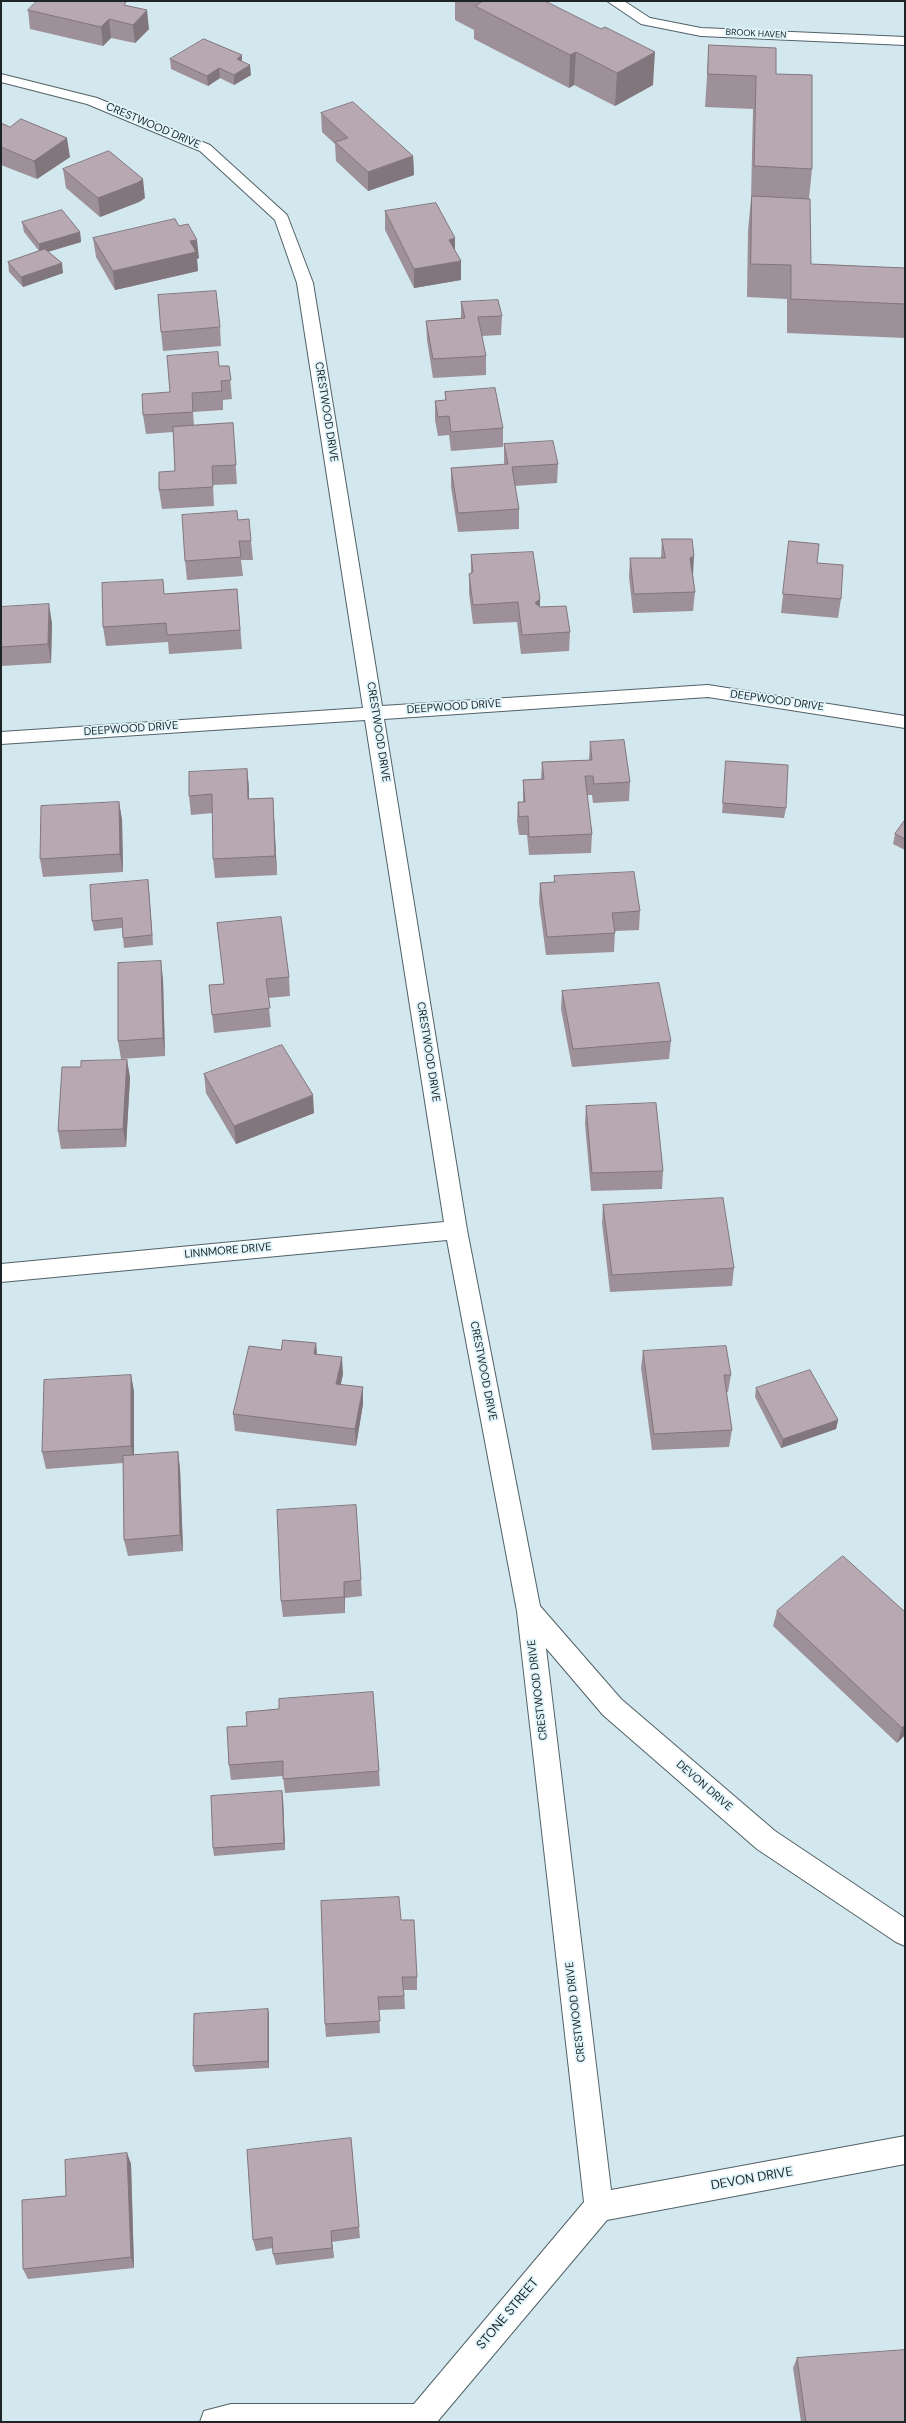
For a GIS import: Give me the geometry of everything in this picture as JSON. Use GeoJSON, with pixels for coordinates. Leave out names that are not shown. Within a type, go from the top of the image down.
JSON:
{"type":"FeatureCollection","features":[{"type":"Feature","properties":{"kind":"street","name":"BROOK HAVEN"},"geometry":{"type":"LineString","coordinates":[[614,1],[646,21],[701,32],[905,41]]}},
{"type":"Feature","properties":{"kind":"street","name":"CRESTWOOD DRIVE"},"geometry":{"type":"LineString","coordinates":[[1,78],[92,101],[205,148],[282,218],[305,283],[375,712],[456,1230],[529,1611],[599,2207]]}},
{"type":"Feature","properties":{"kind":"street","name":"DEEPWOOD DRIVE"},"geometry":{"type":"LineString","coordinates":[[1,738],[708,691],[905,722]]}},
{"type":"Feature","properties":{"kind":"street","name":"LINNMORE DRIVE"},"geometry":{"type":"LineString","coordinates":[[1,1273],[456,1230]]}},
{"type":"Feature","properties":{"kind":"street","name":"DEVON DRIVE"},"geometry":{"type":"LineString","coordinates":[[529,1611],[612,1706],[766,1840],[905,1933]]}},
{"type":"Feature","properties":{"kind":"street","name":"DEVON DRIVE"},"geometry":{"type":"LineString","coordinates":[[599,2207],[905,2150]]}},
{"type":"Feature","properties":{"kind":"street","name":"STONE STREET"},"geometry":{"type":"LineString","coordinates":[[419,2421],[599,2207]]}},
{"type":"Feature","properties":{"kind":"street"},"geometry":{"type":"LineString","coordinates":[[215,2422],[231,2419],[419,2421]]}},
{"type":"Feature","properties":{"kind":"building"},"geometry":{"type":"Polygon","coordinates":[[[37,1],[119,1],[126,2],[124,5],[147,10],[133,25],[109,19],[101,27],[28,10],[37,1]]]}},
{"type":"Feature","properties":{"kind":"building"},"geometry":{"type":"Polygon","coordinates":[[[483,1],[545,1],[601,29],[605,27],[655,52],[617,73],[576,52],[570,55],[475,6],[483,1]]]}},
{"type":"Feature","properties":{"kind":"building"},"geometry":{"type":"Polygon","coordinates":[[[204,39],[242,55],[237,59],[250,65],[234,75],[219,68],[207,76],[170,59],[204,39]]]}},
{"type":"Feature","properties":{"kind":"building"},"geometry":{"type":"Polygon","coordinates":[[[709,45],[776,48],[776,74],[812,75],[812,169],[754,166],[756,76],[708,74],[709,45]]]}},
{"type":"Feature","properties":{"kind":"building"},"geometry":{"type":"Polygon","coordinates":[[[353,102],[413,156],[368,172],[335,142],[348,138],[321,113],[353,102]]]}},
{"type":"Feature","properties":{"kind":"building"},"geometry":{"type":"Polygon","coordinates":[[[21,119],[67,138],[34,161],[1,147],[1,123],[10,127],[21,119]]]}},
{"type":"Feature","properties":{"kind":"building"},"geometry":{"type":"Polygon","coordinates":[[[109,151],[143,179],[137,183],[98,198],[63,169],[109,151]]]}},
{"type":"Feature","properties":{"kind":"building"},"geometry":{"type":"Polygon","coordinates":[[[752,196],[810,199],[811,264],[905,268],[905,304],[791,299],[791,265],[751,264],[752,196]]]}},
{"type":"Feature","properties":{"kind":"building"},"geometry":{"type":"Polygon","coordinates":[[[436,203],[455,238],[449,240],[461,261],[414,269],[385,211],[436,203]]]}},
{"type":"Feature","properties":{"kind":"building"},"geometry":{"type":"Polygon","coordinates":[[[62,210],[80,232],[39,244],[22,222],[62,210]]]}},
{"type":"Feature","properties":{"kind":"building"},"geometry":{"type":"Polygon","coordinates":[[[175,219],[179,226],[188,224],[197,240],[190,241],[196,252],[113,271],[93,238],[175,219]]]}},
{"type":"Feature","properties":{"kind":"building"},"geometry":{"type":"Polygon","coordinates":[[[45,249],[62,263],[21,277],[8,262],[45,249]]]}},
{"type":"Feature","properties":{"kind":"building"},"geometry":{"type":"Polygon","coordinates":[[[216,291],[220,327],[161,332],[158,295],[216,291]]]}},
{"type":"Feature","properties":{"kind":"building"},"geometry":{"type":"Polygon","coordinates":[[[498,300],[502,316],[478,317],[486,356],[433,359],[426,321],[465,318],[461,302],[498,300]]]}},
{"type":"Feature","properties":{"kind":"building"},"geometry":{"type":"Polygon","coordinates":[[[218,352],[219,366],[229,366],[231,380],[221,381],[222,391],[192,393],[193,412],[143,415],[142,394],[170,392],[167,356],[218,352]]]}},
{"type":"Feature","properties":{"kind":"building"},"geometry":{"type":"Polygon","coordinates":[[[495,388],[503,428],[451,432],[449,416],[438,417],[435,401],[446,400],[445,392],[495,388]]]}},
{"type":"Feature","properties":{"kind":"building"},"geometry":{"type":"Polygon","coordinates":[[[233,423],[236,465],[212,466],[213,487],[159,490],[159,472],[175,471],[173,427],[233,423]]]}},
{"type":"Feature","properties":{"kind":"building"},"geometry":{"type":"Polygon","coordinates":[[[553,441],[558,464],[512,467],[519,509],[458,513],[451,468],[508,464],[504,444],[553,441]]]}},
{"type":"Feature","properties":{"kind":"building"},"geometry":{"type":"Polygon","coordinates":[[[237,511],[238,520],[249,519],[251,541],[239,541],[241,557],[185,561],[182,515],[237,511]]]}},
{"type":"Feature","properties":{"kind":"building"},"geometry":{"type":"Polygon","coordinates":[[[662,539],[692,539],[694,556],[690,558],[695,592],[634,594],[630,558],[665,558],[662,539]]]}},
{"type":"Feature","properties":{"kind":"building"},"geometry":{"type":"Polygon","coordinates":[[[789,541],[819,544],[817,563],[843,565],[841,599],[783,594],[789,541]]]}},
{"type":"Feature","properties":{"kind":"building"},"geometry":{"type":"Polygon","coordinates":[[[533,552],[540,599],[535,603],[540,607],[566,606],[570,632],[522,635],[518,602],[473,605],[469,574],[473,572],[471,555],[533,552]]]}},
{"type":"Feature","properties":{"kind":"building"},"geometry":{"type":"Polygon","coordinates":[[[163,580],[164,594],[237,589],[240,630],[167,635],[166,623],[103,627],[102,583],[163,580]]]}},
{"type":"Feature","properties":{"kind":"building"},"geometry":{"type":"Polygon","coordinates":[[[49,604],[48,644],[1,647],[1,607],[49,604]]]}},
{"type":"Feature","properties":{"kind":"building"},"geometry":{"type":"Polygon","coordinates":[[[624,740],[630,782],[594,784],[593,776],[585,776],[592,834],[529,837],[528,816],[519,817],[518,802],[525,802],[523,780],[544,779],[542,762],[592,760],[590,742],[624,740]]]}},
{"type":"Feature","properties":{"kind":"building"},"geometry":{"type":"Polygon","coordinates":[[[726,761],[788,765],[786,808],[723,803],[726,761]]]}},
{"type":"Feature","properties":{"kind":"building"},"geometry":{"type":"Polygon","coordinates":[[[247,769],[248,799],[273,798],[275,856],[213,859],[212,794],[189,796],[189,772],[247,769]]]}},
{"type":"Feature","properties":{"kind":"building"},"geometry":{"type":"Polygon","coordinates":[[[119,802],[120,854],[40,859],[41,806],[119,802]]]}},
{"type":"Feature","properties":{"kind":"building"},"geometry":{"type":"Polygon","coordinates":[[[905,820],[905,839],[895,834],[905,820]]]}},
{"type":"Feature","properties":{"kind":"building"},"geometry":{"type":"Polygon","coordinates":[[[634,872],[640,911],[612,913],[615,933],[547,937],[540,883],[555,882],[554,876],[634,872]]]}},
{"type":"Feature","properties":{"kind":"building"},"geometry":{"type":"Polygon","coordinates":[[[148,880],[152,935],[123,938],[122,918],[92,921],[90,885],[148,880]]]}},
{"type":"Feature","properties":{"kind":"building"},"geometry":{"type":"Polygon","coordinates":[[[281,917],[289,977],[266,979],[270,1008],[212,1015],[209,985],[224,984],[217,923],[281,917]]]}},
{"type":"Feature","properties":{"kind":"building"},"geometry":{"type":"Polygon","coordinates":[[[161,961],[163,1038],[118,1041],[118,963],[161,961]]]}},
{"type":"Feature","properties":{"kind":"building"},"geometry":{"type":"Polygon","coordinates":[[[659,983],[671,1041],[573,1049],[562,991],[659,983]]]}},
{"type":"Feature","properties":{"kind":"building"},"geometry":{"type":"Polygon","coordinates":[[[282,1045],[313,1095],[234,1126],[204,1074],[282,1045]]]}},
{"type":"Feature","properties":{"kind":"building"},"geometry":{"type":"Polygon","coordinates":[[[127,1060],[123,1129],[58,1131],[62,1067],[81,1067],[81,1061],[127,1060]]]}},
{"type":"Feature","properties":{"kind":"building"},"geometry":{"type":"Polygon","coordinates":[[[656,1103],[663,1171],[592,1173],[586,1106],[656,1103]]]}},
{"type":"Feature","properties":{"kind":"building"},"geometry":{"type":"Polygon","coordinates":[[[723,1198],[734,1268],[612,1275],[603,1205],[723,1198]]]}},
{"type":"Feature","properties":{"kind":"building"},"geometry":{"type":"Polygon","coordinates":[[[283,1340],[316,1343],[314,1354],[342,1357],[336,1384],[363,1387],[355,1429],[233,1414],[249,1346],[281,1350],[283,1340]]]}},
{"type":"Feature","properties":{"kind":"building"},"geometry":{"type":"Polygon","coordinates":[[[726,1346],[731,1375],[724,1375],[732,1430],[654,1434],[643,1351],[726,1346]]]}},
{"type":"Feature","properties":{"kind":"building"},"geometry":{"type":"Polygon","coordinates":[[[810,1370],[838,1420],[783,1439],[756,1388],[810,1370]]]}},
{"type":"Feature","properties":{"kind":"building"},"geometry":{"type":"Polygon","coordinates":[[[131,1375],[131,1446],[42,1452],[44,1380],[131,1375]]]}},
{"type":"Feature","properties":{"kind":"building"},"geometry":{"type":"Polygon","coordinates":[[[178,1452],[180,1535],[124,1540],[123,1456],[178,1452]]]}},
{"type":"Feature","properties":{"kind":"building"},"geometry":{"type":"Polygon","coordinates":[[[356,1505],[361,1580],[344,1582],[344,1597],[281,1601],[277,1510],[356,1505]]]}},
{"type":"Feature","properties":{"kind":"building"},"geometry":{"type":"Polygon","coordinates":[[[843,1556],[905,1612],[905,1725],[902,1728],[777,1611],[843,1556]]]}},
{"type":"Feature","properties":{"kind":"building"},"geometry":{"type":"Polygon","coordinates":[[[373,1692],[379,1771],[283,1779],[283,1761],[229,1765],[227,1727],[247,1726],[246,1712],[279,1709],[279,1699],[373,1692]]]}},
{"type":"Feature","properties":{"kind":"building"},"geometry":{"type":"Polygon","coordinates":[[[282,1791],[284,1843],[213,1848],[211,1796],[282,1791]]]}},
{"type":"Feature","properties":{"kind":"building"},"geometry":{"type":"Polygon","coordinates":[[[399,1897],[401,1920],[414,1920],[417,1977],[402,1977],[404,1996],[378,1997],[380,2021],[325,2024],[321,1901],[399,1897]]]}},
{"type":"Feature","properties":{"kind":"building"},"geometry":{"type":"Polygon","coordinates":[[[268,2009],[268,2061],[193,2066],[194,2014],[268,2009]]]}},
{"type":"Feature","properties":{"kind":"building"},"geometry":{"type":"Polygon","coordinates":[[[351,2138],[359,2227],[331,2231],[332,2248],[273,2254],[272,2237],[253,2240],[247,2150],[351,2138]]]}},
{"type":"Feature","properties":{"kind":"building"},"geometry":{"type":"Polygon","coordinates":[[[127,2153],[131,2257],[23,2269],[22,2200],[66,2196],[65,2160],[127,2153]]]}},
{"type":"Feature","properties":{"kind":"building"},"geometry":{"type":"Polygon","coordinates":[[[905,2350],[905,2422],[806,2422],[797,2358],[905,2350]]]}}]}
